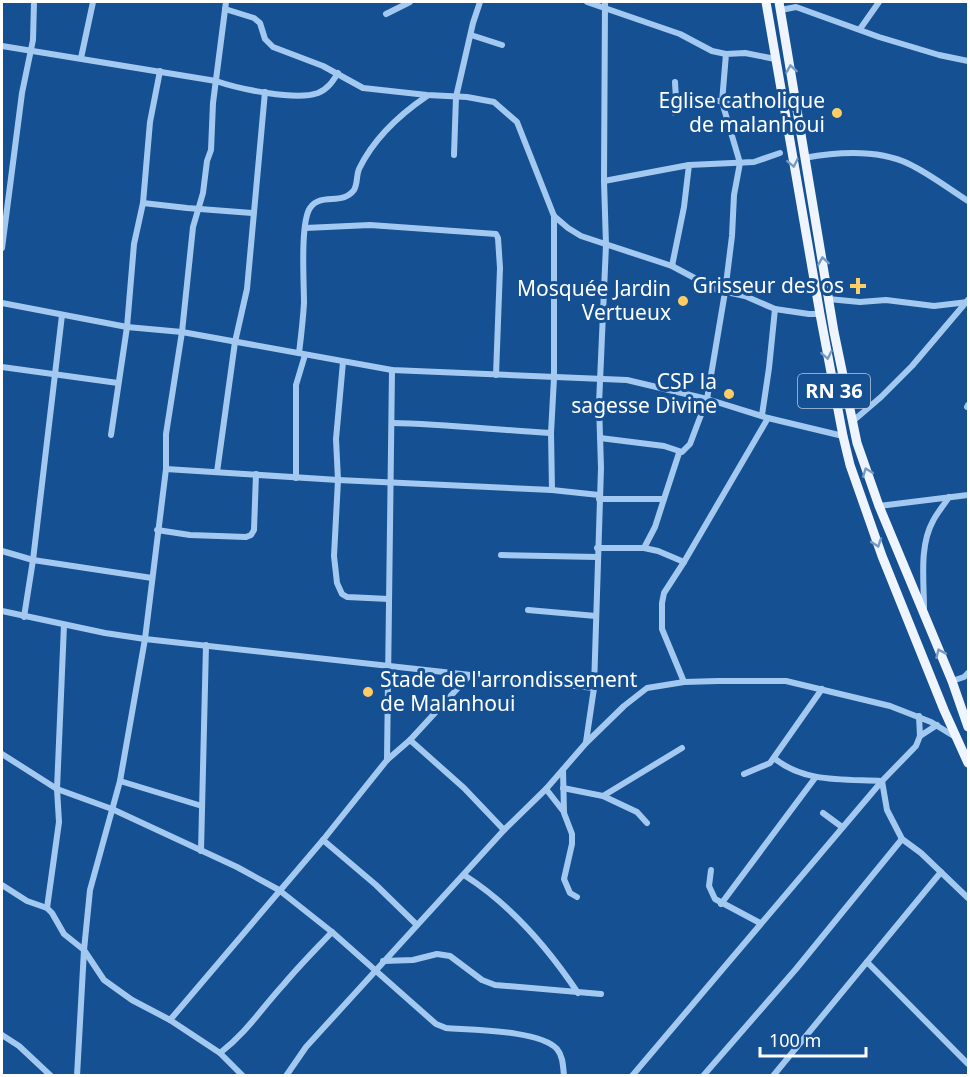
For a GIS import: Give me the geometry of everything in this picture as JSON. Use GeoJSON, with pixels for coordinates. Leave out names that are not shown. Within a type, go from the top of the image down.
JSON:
{"type":"FeatureCollection","features":[{"type":"Feature","properties":{"kind":"main road","name":"RN 36"},"geometry":{"type":"LineString","coordinates":[[765,2],[820,314],[850,465],[882,556],[944,710],[969,763]]}},
{"type":"Feature","properties":{"kind":"main road","name":"RN 36"},"geometry":{"type":"LineString","coordinates":[[780,6],[828,299],[859,450],[879,506],[969,727]]}},
{"type":"Feature","properties":{"kind":"street"},"geometry":{"type":"LineString","coordinates":[[2,248],[22,93],[32,51],[34,2]]}},
{"type":"Feature","properties":{"kind":"street"},"geometry":{"type":"LineString","coordinates":[[81,58],[93,2]]}},
{"type":"Feature","properties":{"kind":"street"},"geometry":{"type":"LineString","coordinates":[[386,14],[410,2]]}},
{"type":"Feature","properties":{"kind":"street"},"geometry":{"type":"LineString","coordinates":[[454,155],[456,96],[480,2]]}},
{"type":"Feature","properties":{"kind":"street"},"geometry":{"type":"LineString","coordinates":[[587,2],[605,4],[680,34],[712,51],[726,54],[745,53],[775,59]]}},
{"type":"Feature","properties":{"kind":"street"},"geometry":{"type":"LineString","coordinates":[[861,29],[879,2]]}},
{"type":"Feature","properties":{"kind":"street"},"geometry":{"type":"LineString","coordinates":[[586,743],[594,688],[599,404],[606,245],[605,4]]}},
{"type":"Feature","properties":{"kind":"street"},"geometry":{"type":"LineString","coordinates":[[77,1076],[84,950],[90,890],[120,781],[145,639],[166,469],[166,434],[182,332],[193,227],[211,150],[211,124],[225,5],[260,23],[265,39],[273,46],[338,73],[363,88],[456,96],[494,102],[517,122],[554,216],[554,378],[550,433],[552,490]]}},
{"type":"Feature","properties":{"kind":"street"},"geometry":{"type":"LineString","coordinates":[[780,6],[796,7],[879,37],[939,55],[969,61]]}},
{"type":"Feature","properties":{"kind":"street"},"geometry":{"type":"LineString","coordinates":[[471,35],[502,45]]}},
{"type":"Feature","properties":{"kind":"street"},"geometry":{"type":"LineString","coordinates":[[2,46],[160,71],[265,92],[306,95],[320,92],[330,85],[338,73]]}},
{"type":"Feature","properties":{"kind":"street"},"geometry":{"type":"LineString","coordinates":[[600,438],[664,446],[682,453],[688,448],[699,425],[707,399],[725,292],[734,195],[740,163],[722,102],[726,54]]}},
{"type":"Feature","properties":{"kind":"street"},"geometry":{"type":"LineString","coordinates":[[111,435],[127,327],[134,244],[143,203],[150,122],[160,71]]}},
{"type":"Feature","properties":{"kind":"street"},"geometry":{"type":"LineString","coordinates":[[674,113],[675,82]]}},
{"type":"Feature","properties":{"kind":"street"},"geometry":{"type":"LineString","coordinates":[[217,472],[235,342],[247,289],[252,213],[265,92]]}},
{"type":"Feature","properties":{"kind":"street"},"geometry":{"type":"LineString","coordinates":[[296,478],[296,385],[302,354],[305,217],[316,202],[322,199],[346,197],[351,193],[357,182],[358,171],[382,133],[427,95]]}},
{"type":"Feature","properties":{"kind":"street"},"geometry":{"type":"LineString","coordinates":[[676,99],[741,102]]}},
{"type":"Feature","properties":{"kind":"street"},"geometry":{"type":"LineString","coordinates":[[604,182],[689,165],[753,162],[780,153]]}},
{"type":"Feature","properties":{"kind":"street"},"geometry":{"type":"LineString","coordinates":[[804,158],[828,154],[888,157],[910,165],[969,201]]}},
{"type":"Feature","properties":{"kind":"street"},"geometry":{"type":"LineString","coordinates":[[672,266],[684,207],[689,165]]}},
{"type":"Feature","properties":{"kind":"street"},"geometry":{"type":"LineString","coordinates":[[143,203],[252,213]]}},
{"type":"Feature","properties":{"kind":"street"},"geometry":{"type":"LineString","coordinates":[[554,216],[580,236],[672,266],[717,290],[745,296],[775,309],[820,314]]}},
{"type":"Feature","properties":{"kind":"street"},"geometry":{"type":"LineString","coordinates":[[305,228],[370,225],[496,234],[500,268],[496,375]]}},
{"type":"Feature","properties":{"kind":"street"},"geometry":{"type":"LineString","coordinates":[[828,299],[860,302],[886,300],[934,306],[968,301]]}},
{"type":"Feature","properties":{"kind":"street"},"geometry":{"type":"LineString","coordinates":[[853,421],[912,366],[968,301]]}},
{"type":"Feature","properties":{"kind":"street"},"geometry":{"type":"LineString","coordinates":[[2,303],[127,327],[182,332],[343,363],[392,370],[627,380],[843,436]]}},
{"type":"Feature","properties":{"kind":"street"},"geometry":{"type":"LineString","coordinates":[[684,682],[664,639],[661,618],[664,593],[684,562],[765,416],[775,309]]}},
{"type":"Feature","properties":{"kind":"street"},"geometry":{"type":"LineString","coordinates":[[24,617],[33,560],[62,315]]}},
{"type":"Feature","properties":{"kind":"street"},"geometry":{"type":"LineString","coordinates":[[343,363],[336,439],[338,480],[334,570],[339,590],[347,597],[389,599]]}},
{"type":"Feature","properties":{"kind":"street"},"geometry":{"type":"LineString","coordinates":[[2,367],[118,383]]}},
{"type":"Feature","properties":{"kind":"street"},"geometry":{"type":"LineString","coordinates":[[387,760],[392,370]]}},
{"type":"Feature","properties":{"kind":"street"},"geometry":{"type":"LineString","coordinates":[[392,423],[550,433]]}},
{"type":"Feature","properties":{"kind":"street"},"geometry":{"type":"LineString","coordinates":[[644,548],[655,526],[679,453]]}},
{"type":"Feature","properties":{"kind":"street"},"geometry":{"type":"LineString","coordinates":[[166,469],[296,478],[552,490],[599,497],[664,499]]}},
{"type":"Feature","properties":{"kind":"street"},"geometry":{"type":"LineString","coordinates":[[158,530],[190,535],[246,537],[251,535],[256,474]]}},
{"type":"Feature","properties":{"kind":"street"},"geometry":{"type":"LineString","coordinates":[[879,506],[969,495]]}},
{"type":"Feature","properties":{"kind":"street"},"geometry":{"type":"LineString","coordinates":[[926,622],[924,554],[932,522],[949,497]]}},
{"type":"Feature","properties":{"kind":"street"},"geometry":{"type":"LineString","coordinates":[[597,548],[644,548],[684,562]]}},
{"type":"Feature","properties":{"kind":"street"},"geometry":{"type":"LineString","coordinates":[[2,551],[33,560],[152,578]]}},
{"type":"Feature","properties":{"kind":"street"},"geometry":{"type":"LineString","coordinates":[[501,555],[597,557]]}},
{"type":"Feature","properties":{"kind":"street"},"geometry":{"type":"LineString","coordinates":[[528,610],[596,616]]}},
{"type":"Feature","properties":{"kind":"street"},"geometry":{"type":"LineString","coordinates":[[2,611],[64,625],[145,639],[594,688]]}},
{"type":"Feature","properties":{"kind":"street"},"geometry":{"type":"LineString","coordinates":[[47,908],[59,822],[57,789],[64,625]]}},
{"type":"Feature","properties":{"kind":"street"},"geometry":{"type":"LineString","coordinates":[[201,851],[206,645]]}},
{"type":"Feature","properties":{"kind":"street"},"geometry":{"type":"LineString","coordinates":[[952,681],[969,673]]}},
{"type":"Feature","properties":{"kind":"street"},"geometry":{"type":"LineString","coordinates":[[170,1020],[323,840],[387,760],[410,740],[469,676]]}},
{"type":"Feature","properties":{"kind":"street"},"geometry":{"type":"LineString","coordinates":[[286,1076],[306,1047],[504,830],[546,789],[586,743],[624,706],[647,688],[684,682],[774,680],[890,706],[919,716],[959,740]]}},
{"type":"Feature","properties":{"kind":"street"},"geometry":{"type":"LineString","coordinates":[[744,774],[765,766],[774,758],[822,689]]}},
{"type":"Feature","properties":{"kind":"street"},"geometry":{"type":"LineString","coordinates":[[632,1076],[842,826],[882,781],[912,752],[920,736],[919,716]]}},
{"type":"Feature","properties":{"kind":"street"},"geometry":{"type":"LineString","coordinates":[[920,736],[937,725]]}},
{"type":"Feature","properties":{"kind":"street"},"geometry":{"type":"LineString","coordinates":[[410,740],[464,788],[504,830]]}},
{"type":"Feature","properties":{"kind":"street"},"geometry":{"type":"LineString","coordinates":[[603,796],[682,748]]}},
{"type":"Feature","properties":{"kind":"street"},"geometry":{"type":"LineString","coordinates":[[2,754],[57,789],[112,809],[237,867],[279,890],[332,932],[430,1021],[441,1027],[522,1035],[548,1042],[558,1050],[562,1057],[564,1076]]}},
{"type":"Feature","properties":{"kind":"street"},"geometry":{"type":"LineString","coordinates":[[774,758],[786,768],[815,777],[882,781]]}},
{"type":"Feature","properties":{"kind":"street"},"geometry":{"type":"LineString","coordinates":[[563,770],[564,813]]}},
{"type":"Feature","properties":{"kind":"street"},"geometry":{"type":"LineString","coordinates":[[721,904],[815,777]]}},
{"type":"Feature","properties":{"kind":"street"},"geometry":{"type":"LineString","coordinates":[[120,781],[202,806]]}},
{"type":"Feature","properties":{"kind":"street"},"geometry":{"type":"LineString","coordinates":[[882,781],[887,810],[902,839],[969,898]]}},
{"type":"Feature","properties":{"kind":"street"},"geometry":{"type":"LineString","coordinates":[[563,788],[603,796],[637,812],[647,822]]}},
{"type":"Feature","properties":{"kind":"street"},"geometry":{"type":"LineString","coordinates":[[546,789],[564,813],[572,834],[573,844],[564,879],[570,893],[577,897]]}},
{"type":"Feature","properties":{"kind":"street"},"geometry":{"type":"LineString","coordinates":[[823,813],[842,826]]}},
{"type":"Feature","properties":{"kind":"street"},"geometry":{"type":"LineString","coordinates":[[704,1076],[796,969],[902,839]]}},
{"type":"Feature","properties":{"kind":"street"},"geometry":{"type":"LineString","coordinates":[[323,840],[376,885],[417,925]]}},
{"type":"Feature","properties":{"kind":"street"},"geometry":{"type":"LineString","coordinates":[[711,870],[709,886],[715,899],[760,923]]}},
{"type":"Feature","properties":{"kind":"street"},"geometry":{"type":"LineString","coordinates":[[773,1076],[941,872]]}},
{"type":"Feature","properties":{"kind":"street"},"geometry":{"type":"LineString","coordinates":[[464,875],[481,885],[510,910],[562,969],[578,993]]}},
{"type":"Feature","properties":{"kind":"street"},"geometry":{"type":"LineString","coordinates":[[2,885],[27,901],[47,908],[64,934],[84,950],[104,980],[132,1000],[170,1020],[220,1053],[243,1076]]}},
{"type":"Feature","properties":{"kind":"street"},"geometry":{"type":"LineString","coordinates":[[220,1053],[252,1024],[282,985],[332,932]]}},
{"type":"Feature","properties":{"kind":"street"},"geometry":{"type":"LineString","coordinates":[[383,961],[413,960],[444,954],[489,984],[601,994]]}},
{"type":"Feature","properties":{"kind":"street"},"geometry":{"type":"LineString","coordinates":[[867,962],[969,1064]]}},
{"type":"Feature","properties":{"kind":"street"},"geometry":{"type":"LineString","coordinates":[[2,1035],[19,1046],[51,1076]]}},
{"type":"Feature","properties":{"kind":"place","name":"Eglise catholique de malanhoui"},"geometry":{"type":"Point","coordinates":[837,113]}},
{"type":"Feature","properties":{"kind":"place","name":"Grisseur des os"},"geometry":{"type":"Point","coordinates":[858,286]}},
{"type":"Feature","properties":{"kind":"place","name":"Mosquée Jardin Vertueux"},"geometry":{"type":"Point","coordinates":[683,301]}},
{"type":"Feature","properties":{"kind":"place","name":"CSP la sagesse Divine"},"geometry":{"type":"Point","coordinates":[729,394]}},
{"type":"Feature","properties":{"kind":"place","name":"Stade de l'arrondissement de Malanhoui"},"geometry":{"type":"Point","coordinates":[368,692]}}]}
